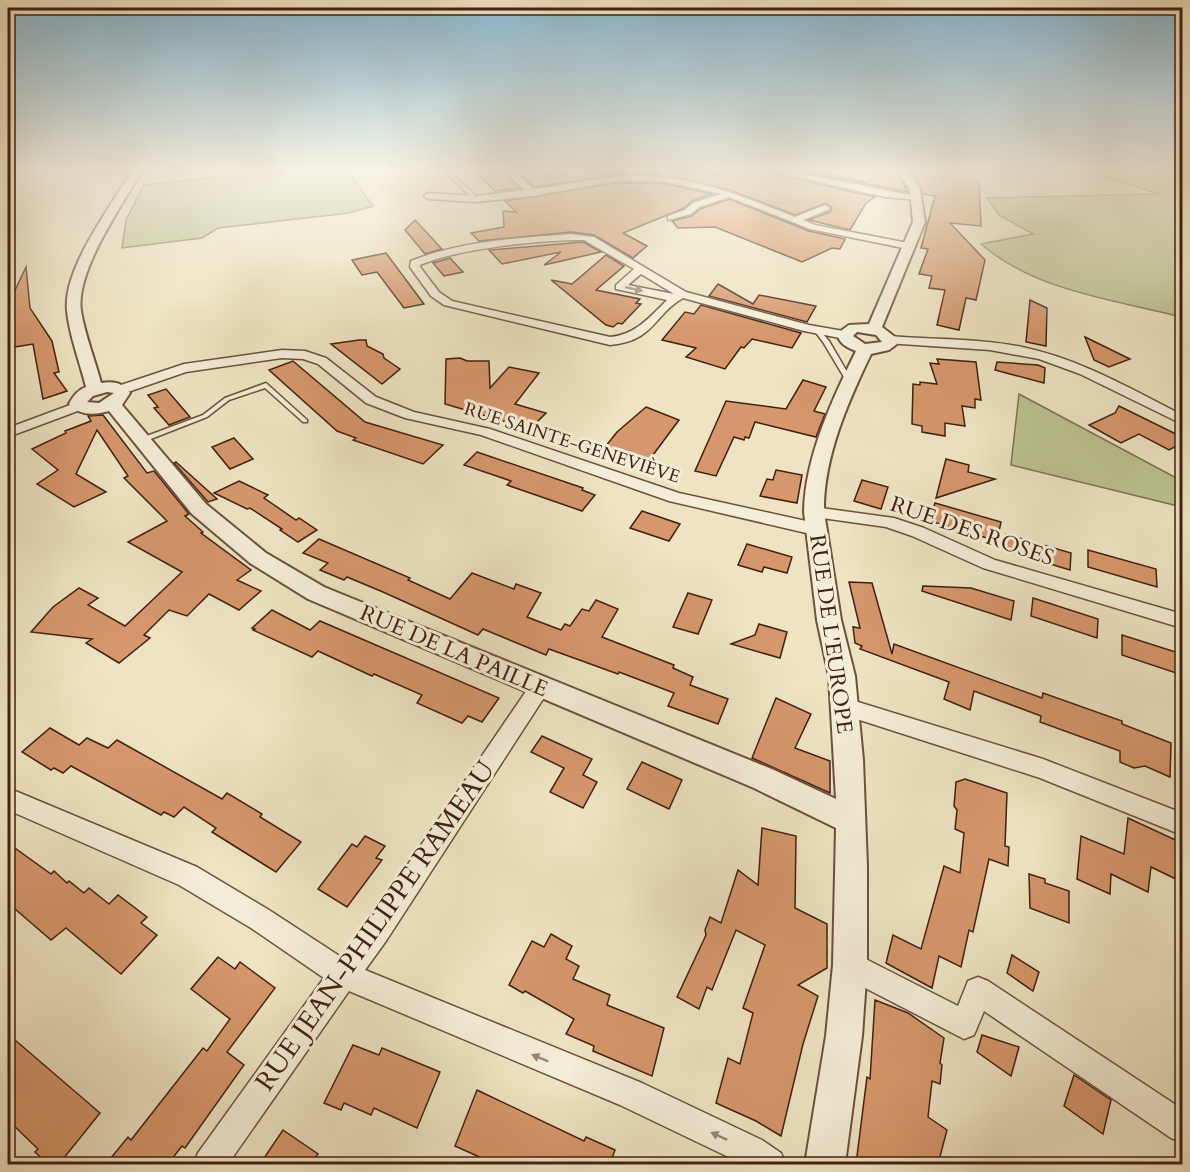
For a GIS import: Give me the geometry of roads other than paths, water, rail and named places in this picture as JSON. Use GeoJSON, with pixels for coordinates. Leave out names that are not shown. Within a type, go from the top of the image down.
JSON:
{"type":"FeatureCollection","features":[{"type":"Feature","properties":{"kind":"street"},"geometry":{"type":"LineString","coordinates":[[8,433],[78,406],[92,409],[109,394],[74,311],[77,279],[106,224]]}},
{"type":"Feature","properties":{"kind":"street"},"geometry":{"type":"LineString","coordinates":[[808,224],[864,239],[908,246]]}},
{"type":"Feature","properties":{"kind":"street"},"geometry":{"type":"LineString","coordinates":[[874,329],[918,224]]}},
{"type":"Feature","properties":{"kind":"street"},"geometry":{"type":"LineString","coordinates":[[578,237],[591,239],[641,268],[678,296],[640,332],[627,339],[610,341],[448,303],[435,294],[415,267],[415,263],[453,252],[578,237]]}},
{"type":"Feature","properties":{"kind":"street"},"geometry":{"type":"LineString","coordinates":[[641,268],[620,287],[678,296],[845,335],[850,343],[865,349],[883,348],[889,344],[890,340]]}},
{"type":"Feature","properties":{"kind":"street"},"geometry":{"type":"LineString","coordinates":[[845,335],[854,328],[874,329],[884,333],[890,340],[1005,349],[1044,357],[1076,368],[1182,420]]}},
{"type":"Feature","properties":{"kind":"street","name":"RUE DE L'EUROPE"},"geometry":{"type":"LineString","coordinates":[[825,1164],[844,1036],[850,965],[852,866],[845,707],[842,676],[829,620],[814,521],[816,479],[849,382],[865,349]]}},
{"type":"Feature","properties":{"kind":"street","name":"RUE SAINTE-GENEVIÈVE"},"geometry":{"type":"LineString","coordinates":[[109,394],[184,368],[282,354],[305,355],[322,361],[371,400],[410,415],[485,432],[675,497],[814,521]]}},
{"type":"Feature","properties":{"kind":"street","name":"RUE DE LA PAILLE"},"geometry":{"type":"LineString","coordinates":[[109,394],[140,440],[199,509],[258,558],[316,593],[764,779],[850,819]]}},
{"type":"Feature","properties":{"kind":"street","name":"RUE DES ROSES"},"geometry":{"type":"LineString","coordinates":[[814,521],[888,522],[918,532],[988,564],[1182,621]]}},
{"type":"Feature","properties":{"kind":"street","name":"RUE JEAN-PHILIPPE RAMEAU"},"geometry":{"type":"LineString","coordinates":[[209,1164],[343,975],[377,932],[540,687]]}},
{"type":"Feature","properties":{"kind":"street"},"geometry":{"type":"LineString","coordinates":[[845,707],[1043,769],[1182,824]]}},
{"type":"Feature","properties":{"kind":"street"},"geometry":{"type":"LineString","coordinates":[[8,799],[188,876],[260,919],[343,975],[631,1094],[751,1151],[770,1164]]}},
{"type":"Feature","properties":{"kind":"street"},"geometry":{"type":"LineString","coordinates":[[850,965],[964,1025],[978,991],[1182,1127]]}},
{"type":"Feature","properties":{"kind":"lane"},"geometry":{"type":"LineString","coordinates":[[817,330],[826,340],[849,382]]}},
{"type":"Feature","properties":{"kind":"lane"},"geometry":{"type":"LineString","coordinates":[[140,440],[205,416],[227,399],[266,385],[305,421]]}}]}
